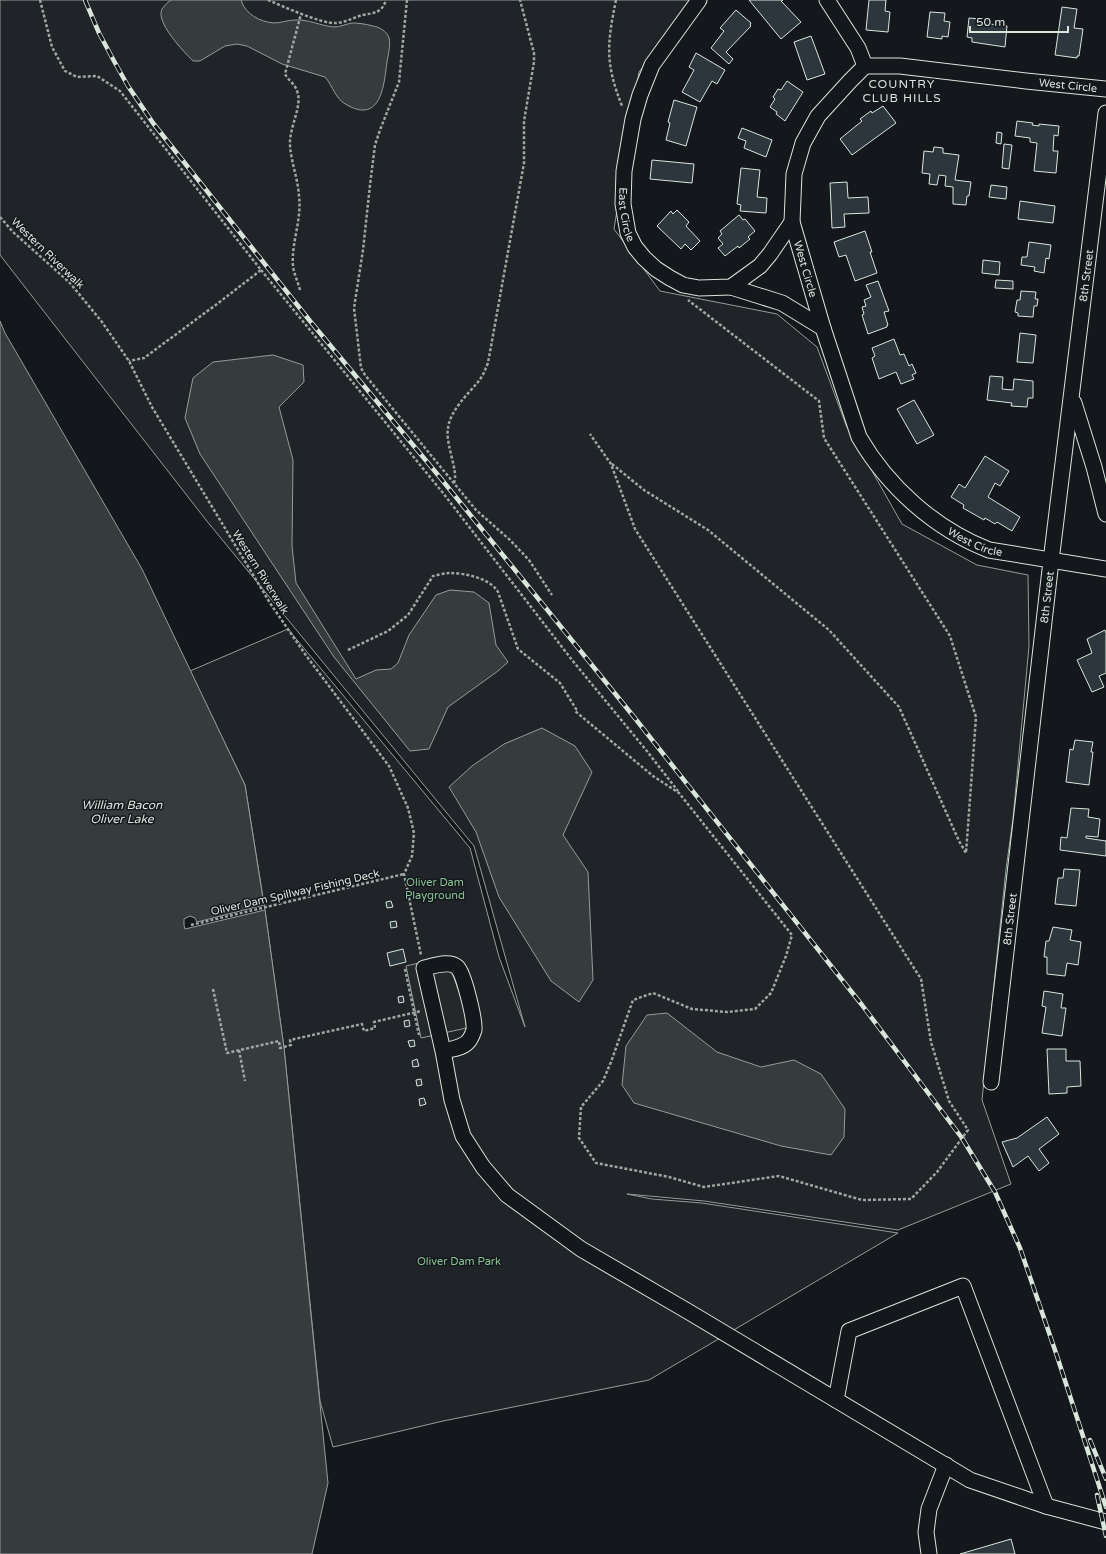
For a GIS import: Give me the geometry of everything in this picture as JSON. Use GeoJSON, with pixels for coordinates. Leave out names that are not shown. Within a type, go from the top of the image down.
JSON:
{"type":"FeatureCollection","features":[{"type":"Feature","properties":{"kind":"street","name":"East Circle"},"geometry":{"type":"LineString","coordinates":[[699,0],[652,65],[640,94],[633,119],[624,171],[623,204],[628,233],[635,247],[656,269],[683,285],[699,288],[731,286]]}},
{"type":"Feature","properties":{"kind":"street"},"geometry":{"type":"LineString","coordinates":[[827,0],[858,48],[865,66]]}},
{"type":"Feature","properties":{"kind":"street","name":"West Circle"},"geometry":{"type":"LineString","coordinates":[[1106,89],[900,66],[865,66],[818,116],[803,143],[794,174],[792,222],[823,328],[859,437],[887,477],[907,497],[945,529],[989,550],[1106,569]]}},
{"type":"Feature","properties":{"kind":"street","name":"8th Street"},"geometry":{"type":"LineString","coordinates":[[991,1082],[1106,113]]}},
{"type":"Feature","properties":{"kind":"street"},"geometry":{"type":"LineString","coordinates":[[731,286],[760,266],[792,222]]}},
{"type":"Feature","properties":{"kind":"street"},"geometry":{"type":"LineString","coordinates":[[731,286],[782,303],[823,328]]}},
{"type":"Feature","properties":{"kind":"street"},"geometry":{"type":"LineString","coordinates":[[1072,399],[1094,467],[1106,514]]}},
{"type":"Feature","properties":{"kind":"street"},"geometry":{"type":"LineString","coordinates":[[443,1051],[460,1047],[470,1040],[474,1032],[474,1020],[462,974],[457,967],[448,964],[424,968],[443,1051],[452,1100],[464,1136],[483,1167],[507,1195],[581,1249],[970,1480],[1046,1506],[1106,1522]]}},
{"type":"Feature","properties":{"kind":"street"},"geometry":{"type":"LineString","coordinates":[[836,1400],[849,1331],[963,1286],[1046,1506]]}},
{"type":"Feature","properties":{"kind":"street"},"geometry":{"type":"LineString","coordinates":[[929,1554],[926,1532],[929,1509],[946,1465]]}},
{"type":"Feature","properties":{"kind":"path"},"geometry":{"type":"LineString","coordinates":[[40,0],[52,47],[65,71],[76,77],[97,76],[120,92],[261,270],[443,493],[572,660],[646,750],[792,935],[786,956],[771,993],[755,1009],[727,1012],[692,1009],[653,993],[632,1000],[611,1062],[602,1081],[581,1107],[580,1138],[596,1163],[669,1177],[704,1187],[779,1176],[862,1200],[911,1199],[936,1172],[968,1130],[949,1101],[931,1042],[921,979],[635,529],[611,464],[590,434]]}},
{"type":"Feature","properties":{"kind":"path"},"geometry":{"type":"LineString","coordinates":[[268,0],[301,14],[336,24],[355,17],[377,13],[382,9],[386,0]]}},
{"type":"Feature","properties":{"kind":"path"},"geometry":{"type":"LineString","coordinates":[[407,0],[399,82],[380,130],[373,161],[364,250],[354,308],[361,368],[365,375],[476,510],[510,540],[529,560],[552,595]]}},
{"type":"Feature","properties":{"kind":"path"},"geometry":{"type":"LineString","coordinates":[[454,483],[456,476],[447,441],[448,428],[451,416],[484,374],[488,363],[524,162],[524,121],[534,62],[534,53],[520,0]]}},
{"type":"Feature","properties":{"kind":"path"},"geometry":{"type":"LineString","coordinates":[[616,0],[609,38],[608,53],[610,68],[618,95],[627,116],[633,119]]}},
{"type":"Feature","properties":{"kind":"path"},"geometry":{"type":"LineString","coordinates":[[300,290],[293,268],[293,259],[300,196],[290,145],[291,130],[299,97],[297,90],[285,74],[285,69],[301,14]]}},
{"type":"Feature","properties":{"kind":"path","name":"Western Riverwalk"},"geometry":{"type":"LineString","coordinates":[[0,217],[13,232],[70,284],[102,322],[129,361],[152,407],[270,603],[305,654],[389,766],[408,808],[414,833],[412,856],[404,874]]}},
{"type":"Feature","properties":{"kind":"path"},"geometry":{"type":"LineString","coordinates":[[129,361],[144,358],[261,270]]}},
{"type":"Feature","properties":{"kind":"path"},"geometry":{"type":"LineString","coordinates":[[611,464],[644,490],[708,530],[829,630],[894,701],[899,707],[959,841],[966,853],[976,717],[950,636],[824,438],[819,401],[688,300]]}},
{"type":"Feature","properties":{"kind":"path"},"geometry":{"type":"LineString","coordinates":[[348,650],[388,631],[408,615],[434,576],[448,573],[463,575],[494,585],[498,592],[518,649],[560,683],[576,709],[575,711],[653,776],[679,793]]}},
{"type":"Feature","properties":{"kind":"path"},"geometry":{"type":"LineString","coordinates":[[404,874],[424,968]]}},
{"type":"Feature","properties":{"kind":"path","name":"Oliver Dam Spillway Fishing Deck"},"geometry":{"type":"LineString","coordinates":[[191,925],[404,874]]}},
{"type":"Feature","properties":{"kind":"path"},"geometry":{"type":"LineString","coordinates":[[405,969],[419,1035]]}},
{"type":"Feature","properties":{"kind":"path"},"geometry":{"type":"LineString","coordinates":[[213,989],[227,1053],[279,1041],[280,1048],[291,1045],[290,1040],[362,1024],[364,1031],[375,1028],[374,1022],[433,1008]]}},
{"type":"Feature","properties":{"kind":"path"},"geometry":{"type":"LineString","coordinates":[[239,1050],[245,1081]]}},
{"type":"Feature","properties":{"kind":"green space"},"geometry":{"type":"Polygon","coordinates":[[[0,0],[694,0],[639,72],[614,229],[660,291],[777,314],[817,347],[846,425],[902,524],[977,565],[1028,575],[1029,646],[1013,819],[1006,869],[982,1100],[1011,1184],[898,1230],[704,1201],[627,1194],[652,1199],[702,1203],[898,1233],[649,1380],[443,1421],[333,1447],[320,1401],[284,1048],[265,910],[245,785],[190,671],[288,629],[470,848],[499,957],[525,1027],[474,846],[206,520],[0,255],[0,0]]]}},
{"type":"Feature","properties":{"kind":"shaded area"},"geometry":{"type":"Polygon","coordinates":[[[441,958],[461,962],[468,969],[480,1025],[421,1038],[406,966],[441,958]]]}},
{"type":"Feature","properties":{"kind":"water"},"geometry":{"type":"Polygon","coordinates":[[[171,0],[241,0],[243,5],[250,13],[258,19],[264,21],[277,23],[300,20],[334,27],[354,23],[380,28],[385,31],[390,43],[384,81],[379,99],[374,106],[367,110],[358,110],[347,105],[337,96],[325,77],[282,64],[247,46],[237,44],[225,46],[200,61],[193,61],[166,29],[163,21],[161,15],[162,9],[171,0]]]}},
{"type":"Feature","properties":{"kind":"water","name":"William Bacon Oliver Lake"},"geometry":{"type":"Polygon","coordinates":[[[0,321],[5,333],[142,569],[245,785],[264,905],[197,922],[195,918],[190,916],[184,919],[184,925],[185,929],[265,910],[284,1048],[328,1483],[312,1554],[0,1554],[0,321]]]}},
{"type":"Feature","properties":{"kind":"water"},"geometry":{"type":"Polygon","coordinates":[[[273,355],[303,365],[304,382],[279,407],[293,460],[292,546],[296,583],[356,679],[376,670],[391,669],[398,663],[409,635],[436,595],[450,590],[474,592],[489,603],[496,645],[508,662],[448,707],[429,749],[410,751],[334,657],[200,454],[185,418],[193,378],[213,362],[273,355]]]}},
{"type":"Feature","properties":{"kind":"water"},"geometry":{"type":"Polygon","coordinates":[[[542,728],[575,746],[592,772],[563,835],[588,872],[593,980],[579,1002],[551,981],[499,897],[476,832],[449,787],[472,766],[504,744],[542,728]]]}},
{"type":"Feature","properties":{"kind":"water"},"geometry":{"type":"Polygon","coordinates":[[[667,1013],[717,1052],[761,1067],[794,1060],[821,1074],[845,1109],[844,1137],[831,1155],[781,1146],[634,1103],[622,1085],[626,1046],[647,1015],[667,1013]]]}},
{"type":"Feature","properties":{"kind":"building"},"geometry":{"type":"Polygon","coordinates":[[[749,0],[783,0],[781,1],[801,22],[781,39],[749,0]]]}},
{"type":"Feature","properties":{"kind":"building"},"geometry":{"type":"Polygon","coordinates":[[[869,0],[886,0],[885,11],[890,12],[888,32],[866,30],[869,0]]]}},
{"type":"Feature","properties":{"kind":"building"},"geometry":{"type":"Polygon","coordinates":[[[1062,7],[1077,9],[1074,28],[1083,29],[1079,56],[1077,56],[1077,58],[1055,55],[1062,7]]]}},
{"type":"Feature","properties":{"kind":"building"},"geometry":{"type":"Polygon","coordinates":[[[736,10],[751,23],[751,26],[726,52],[733,59],[729,64],[711,48],[724,31],[720,28],[736,10]]]}},
{"type":"Feature","properties":{"kind":"building"},"geometry":{"type":"Polygon","coordinates":[[[930,12],[945,13],[944,21],[950,22],[948,37],[942,36],[942,39],[927,37],[930,12]]]}},
{"type":"Feature","properties":{"kind":"building"},"geometry":{"type":"Polygon","coordinates":[[[969,18],[991,20],[990,24],[1007,26],[1005,47],[972,42],[972,38],[967,37],[969,18]]]}},
{"type":"Feature","properties":{"kind":"building"},"geometry":{"type":"Polygon","coordinates":[[[811,36],[825,74],[807,80],[794,42],[811,36]]]}},
{"type":"Feature","properties":{"kind":"building"},"geometry":{"type":"Polygon","coordinates":[[[696,53],[725,70],[717,84],[712,81],[700,102],[682,92],[694,70],[689,67],[696,53]]]}},
{"type":"Feature","properties":{"kind":"building"},"geometry":{"type":"Polygon","coordinates":[[[787,81],[803,92],[785,121],[770,107],[775,99],[773,97],[778,89],[781,90],[787,81]]]}},
{"type":"Feature","properties":{"kind":"building"},"geometry":{"type":"Polygon","coordinates":[[[674,100],[697,107],[686,146],[666,140],[670,123],[668,122],[674,100]]]}},
{"type":"Feature","properties":{"kind":"building"},"geometry":{"type":"Polygon","coordinates":[[[883,106],[896,123],[852,155],[840,139],[862,121],[860,119],[871,111],[872,113],[883,106]]]}},
{"type":"Feature","properties":{"kind":"building"},"geometry":{"type":"Polygon","coordinates":[[[1017,121],[1033,123],[1032,125],[1039,126],[1039,124],[1059,126],[1058,136],[1054,135],[1053,151],[1058,151],[1056,173],[1034,171],[1037,143],[1030,142],[1030,138],[1015,136],[1017,121]]]}},
{"type":"Feature","properties":{"kind":"building"},"geometry":{"type":"Polygon","coordinates":[[[742,128],[772,140],[766,157],[744,148],[746,141],[738,138],[742,128]]]}},
{"type":"Feature","properties":{"kind":"building"},"geometry":{"type":"Polygon","coordinates":[[[997,132],[1002,133],[1001,144],[996,143],[997,132]]]}},
{"type":"Feature","properties":{"kind":"building"},"geometry":{"type":"Polygon","coordinates":[[[1004,144],[1012,145],[1009,169],[1002,168],[1004,144]]]}},
{"type":"Feature","properties":{"kind":"building"},"geometry":{"type":"Polygon","coordinates":[[[934,147],[943,148],[943,153],[959,155],[955,180],[971,182],[966,205],[953,204],[953,187],[945,186],[946,176],[939,175],[937,185],[929,184],[930,174],[922,173],[924,151],[933,152],[934,147]]]}},
{"type":"Feature","properties":{"kind":"building"},"geometry":{"type":"Polygon","coordinates":[[[652,160],[694,164],[692,183],[650,179],[652,160]]]}},
{"type":"Feature","properties":{"kind":"building"},"geometry":{"type":"Polygon","coordinates":[[[741,168],[760,170],[757,197],[767,198],[766,213],[740,211],[741,205],[737,204],[741,168]]]}},
{"type":"Feature","properties":{"kind":"building"},"geometry":{"type":"Polygon","coordinates":[[[847,182],[848,198],[868,197],[869,213],[844,214],[845,227],[832,228],[830,183],[847,182]]]}},
{"type":"Feature","properties":{"kind":"building"},"geometry":{"type":"Polygon","coordinates":[[[991,185],[1007,187],[1006,199],[989,197],[991,185]]]}},
{"type":"Feature","properties":{"kind":"building"},"geometry":{"type":"Polygon","coordinates":[[[1020,201],[1055,206],[1053,223],[1018,219],[1020,201]]]}},
{"type":"Feature","properties":{"kind":"building"},"geometry":{"type":"Polygon","coordinates":[[[677,210],[689,222],[686,226],[700,241],[691,250],[685,244],[681,249],[657,226],[671,211],[673,214],[677,210]]]}},
{"type":"Feature","properties":{"kind":"building"},"geometry":{"type":"Polygon","coordinates":[[[739,215],[743,220],[745,219],[755,231],[748,237],[750,239],[739,248],[738,246],[725,256],[718,248],[723,244],[718,238],[722,234],[720,231],[739,215]]]}},
{"type":"Feature","properties":{"kind":"building"},"geometry":{"type":"Polygon","coordinates":[[[865,231],[877,273],[855,281],[846,255],[839,257],[834,242],[865,231]]]}},
{"type":"Feature","properties":{"kind":"building"},"geometry":{"type":"Polygon","coordinates":[[[1029,242],[1051,245],[1049,259],[1046,258],[1044,273],[1034,271],[1035,267],[1021,265],[1022,257],[1027,257],[1029,242]]]}},
{"type":"Feature","properties":{"kind":"building"},"geometry":{"type":"Polygon","coordinates":[[[983,260],[1000,262],[999,275],[982,273],[983,260]]]}},
{"type":"Feature","properties":{"kind":"building"},"geometry":{"type":"Polygon","coordinates":[[[996,280],[1013,281],[1013,289],[995,288],[996,280]]]}},
{"type":"Feature","properties":{"kind":"building"},"geometry":{"type":"Polygon","coordinates":[[[878,281],[889,311],[884,312],[888,325],[887,327],[868,334],[862,315],[864,314],[862,307],[866,306],[864,300],[871,297],[866,285],[878,281]]]}},
{"type":"Feature","properties":{"kind":"building"},"geometry":{"type":"Polygon","coordinates":[[[1021,291],[1036,292],[1035,299],[1038,299],[1037,306],[1034,306],[1033,317],[1018,316],[1018,313],[1015,312],[1017,300],[1020,300],[1021,291]]]}},
{"type":"Feature","properties":{"kind":"building"},"geometry":{"type":"Polygon","coordinates":[[[1020,333],[1036,335],[1033,363],[1017,362],[1020,333]]]}},
{"type":"Feature","properties":{"kind":"building"},"geometry":{"type":"Polygon","coordinates":[[[894,339],[900,355],[904,354],[909,366],[912,364],[916,373],[912,375],[914,379],[901,384],[896,372],[879,379],[872,358],[875,356],[872,348],[894,339]]]}},
{"type":"Feature","properties":{"kind":"building"},"geometry":{"type":"Polygon","coordinates":[[[990,376],[1003,377],[1002,389],[1013,390],[1014,379],[1033,381],[1033,398],[1028,398],[1027,407],[1011,406],[1012,403],[987,400],[990,376]]]}},
{"type":"Feature","properties":{"kind":"building"},"geometry":{"type":"Polygon","coordinates":[[[914,400],[934,435],[917,444],[897,409],[914,400]]]}},
{"type":"Feature","properties":{"kind":"building"},"geometry":{"type":"Polygon","coordinates":[[[985,456],[1009,471],[1000,486],[995,483],[988,497],[1020,517],[1012,531],[997,522],[995,524],[985,518],[984,520],[963,508],[964,505],[951,497],[959,484],[965,488],[985,456]]]}},
{"type":"Feature","properties":{"kind":"building"},"geometry":{"type":"Polygon","coordinates":[[[1105,630],[1106,673],[1099,676],[1104,687],[1092,692],[1077,660],[1092,653],[1087,639],[1105,630]]]}},
{"type":"Feature","properties":{"kind":"building"},"geometry":{"type":"Polygon","coordinates":[[[1075,740],[1093,742],[1089,785],[1066,782],[1070,749],[1073,750],[1075,740]]]}},
{"type":"Feature","properties":{"kind":"building"},"geometry":{"type":"Polygon","coordinates":[[[1071,808],[1089,809],[1088,817],[1100,819],[1098,837],[1086,836],[1086,838],[1106,841],[1106,856],[1060,850],[1061,837],[1067,838],[1071,808]]]}},
{"type":"Feature","properties":{"kind":"building"},"geometry":{"type":"Polygon","coordinates":[[[1064,869],[1080,870],[1076,906],[1055,904],[1058,878],[1063,878],[1064,869]]]}},
{"type":"Feature","properties":{"kind":"building"},"geometry":{"type":"Polygon","coordinates":[[[391,901],[393,907],[387,908],[386,902],[391,901]]]}},
{"type":"Feature","properties":{"kind":"building"},"geometry":{"type":"Polygon","coordinates":[[[396,921],[397,927],[391,928],[390,922],[396,921]]]}},
{"type":"Feature","properties":{"kind":"building"},"geometry":{"type":"Polygon","coordinates":[[[1053,927],[1072,930],[1070,940],[1081,942],[1078,965],[1067,963],[1065,976],[1047,974],[1047,957],[1044,957],[1046,941],[1049,941],[1053,927]]]}},
{"type":"Feature","properties":{"kind":"building"},"geometry":{"type":"Polygon","coordinates":[[[403,949],[406,962],[390,966],[387,953],[403,949]]]}},
{"type":"Feature","properties":{"kind":"building"},"geometry":{"type":"Polygon","coordinates":[[[1044,991],[1063,994],[1061,1008],[1066,1008],[1062,1036],[1042,1033],[1046,1007],[1042,1006],[1044,991]]]}},
{"type":"Feature","properties":{"kind":"building"},"geometry":{"type":"Polygon","coordinates":[[[403,996],[404,1002],[399,1003],[398,997],[403,996]]]}},
{"type":"Feature","properties":{"kind":"building"},"geometry":{"type":"Polygon","coordinates":[[[409,1020],[410,1026],[405,1027],[404,1021],[409,1020]]]}},
{"type":"Feature","properties":{"kind":"building"},"geometry":{"type":"Polygon","coordinates":[[[414,1040],[415,1046],[410,1047],[408,1041],[414,1040]]]}},
{"type":"Feature","properties":{"kind":"building"},"geometry":{"type":"Polygon","coordinates":[[[1047,1049],[1066,1049],[1066,1061],[1080,1061],[1081,1086],[1067,1087],[1067,1093],[1049,1094],[1047,1049]]]}},
{"type":"Feature","properties":{"kind":"building"},"geometry":{"type":"Polygon","coordinates":[[[417,1059],[419,1066],[413,1067],[412,1061],[417,1059]]]}},
{"type":"Feature","properties":{"kind":"building"},"geometry":{"type":"Polygon","coordinates":[[[421,1079],[422,1085],[417,1086],[416,1080],[421,1079]]]}},
{"type":"Feature","properties":{"kind":"building"},"geometry":{"type":"Polygon","coordinates":[[[424,1098],[426,1104],[420,1106],[419,1099],[424,1098]]]}},
{"type":"Feature","properties":{"kind":"building"},"geometry":{"type":"Polygon","coordinates":[[[1047,1117],[1059,1134],[1039,1149],[1049,1163],[1039,1171],[1028,1156],[1013,1167],[1002,1142],[1017,1138],[1047,1117]]]}},
{"type":"Feature","properties":{"kind":"building"},"geometry":{"type":"Polygon","coordinates":[[[1011,1539],[1015,1554],[960,1554],[1011,1539]]]}},
{"type":"Feature","properties":{"kind":"railway"},"geometry":{"type":"LineString","coordinates":[[85,0],[99,33],[114,61],[128,86],[153,123],[310,321],[438,475],[634,717],[862,1005],[962,1138],[995,1192],[1020,1248],[1106,1507]]}},
{"type":"Feature","properties":{"kind":"railway"},"geometry":{"type":"LineString","coordinates":[[1090,1440],[1106,1479]]}},
{"type":"Feature","properties":{"kind":"railway"},"geometry":{"type":"LineString","coordinates":[[1097,1495],[1106,1536]]}},
{"type":"Feature","properties":{"kind":"district","name":"COUNTRY CLUB HILLS"},"geometry":{"type":"Point","coordinates":[902,91]}},
{"type":"Feature","properties":{"kind":"park label","name":"Oliver Dam Playground"},"geometry":{"type":"Point","coordinates":[435,888]}},
{"type":"Feature","properties":{"kind":"park label","name":"Oliver Dam Park"},"geometry":{"type":"Point","coordinates":[459,1261]}}]}
